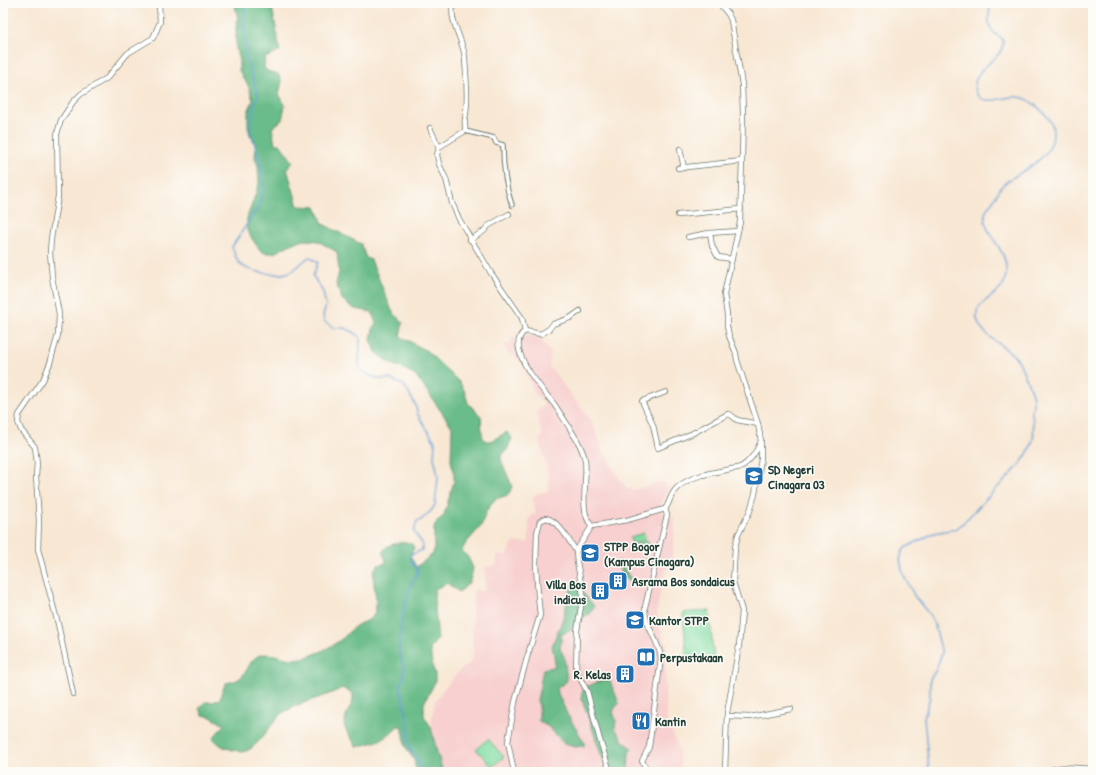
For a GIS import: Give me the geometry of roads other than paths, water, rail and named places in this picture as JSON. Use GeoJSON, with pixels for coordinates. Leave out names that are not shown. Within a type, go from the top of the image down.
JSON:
{"type":"FeatureCollection","features":[{"type":"Feature","properties":{"kind":"street"},"geometry":{"type":"LineString","coordinates":[[73,694],[58,624],[38,549],[39,521],[35,447],[21,430],[18,422],[19,415],[43,380],[50,364],[58,335],[59,314],[52,277],[50,252],[58,196],[57,134],[61,120],[73,102],[81,94],[107,78],[128,54],[152,40],[160,22],[159,3]]}},
{"type":"Feature","properties":{"kind":"street"},"geometry":{"type":"LineString","coordinates":[[453,3],[453,20],[464,50],[465,58],[467,108],[465,131]]}},
{"type":"Feature","properties":{"kind":"street"},"geometry":{"type":"LineString","coordinates":[[719,3],[731,20],[742,84],[743,113],[741,209],[738,231],[724,294],[727,326],[729,336],[736,353],[736,360],[758,424],[761,441],[761,466],[755,494],[748,515],[738,535],[735,547],[733,582],[742,611],[739,646],[727,716],[725,772]]}},
{"type":"Feature","properties":{"kind":"street"},"geometry":{"type":"LineString","coordinates":[[430,128],[439,147]]}},
{"type":"Feature","properties":{"kind":"street"},"geometry":{"type":"LineString","coordinates":[[512,204],[508,194],[504,171],[503,145],[496,143],[494,138],[465,131],[439,147],[437,152],[438,159],[446,179],[452,203],[470,240],[522,318],[525,331]]}},
{"type":"Feature","properties":{"kind":"street"},"geometry":{"type":"LineString","coordinates":[[680,149],[684,168]]}},
{"type":"Feature","properties":{"kind":"street"},"geometry":{"type":"LineString","coordinates":[[678,168],[742,161]]}},
{"type":"Feature","properties":{"kind":"street"},"geometry":{"type":"LineString","coordinates":[[678,215],[741,209]]}},
{"type":"Feature","properties":{"kind":"street"},"geometry":{"type":"LineString","coordinates":[[470,240],[484,231],[488,226],[509,214]]}},
{"type":"Feature","properties":{"kind":"street"},"geometry":{"type":"LineString","coordinates":[[688,237],[710,233],[738,231]]}},
{"type":"Feature","properties":{"kind":"street"},"geometry":{"type":"LineString","coordinates":[[710,233],[712,246],[718,257],[732,259]]}},
{"type":"Feature","properties":{"kind":"street"},"geometry":{"type":"LineString","coordinates":[[525,331],[541,334],[549,329],[553,324],[570,318],[580,311]]}},
{"type":"Feature","properties":{"kind":"street"},"geometry":{"type":"LineString","coordinates":[[525,331],[521,334],[518,348],[534,380],[554,404],[581,449],[585,465],[585,511],[587,519],[592,526]]}},
{"type":"Feature","properties":{"kind":"street"},"geometry":{"type":"LineString","coordinates":[[666,392],[642,401],[653,425],[658,448],[728,414],[731,414],[737,420],[758,424]]}},
{"type":"Feature","properties":{"kind":"street"},"geometry":{"type":"LineString","coordinates":[[576,551],[592,526],[627,520],[665,509],[673,492],[684,482],[745,464],[752,457],[761,441]]}},
{"type":"Feature","properties":{"kind":"street"},"geometry":{"type":"LineString","coordinates":[[648,772],[642,763],[642,759],[650,747],[661,658],[659,648],[647,624],[645,607],[666,515],[665,509]]}},
{"type":"Feature","properties":{"kind":"street"},"geometry":{"type":"LineString","coordinates":[[514,772],[508,742],[515,702],[528,652],[540,615],[536,558],[537,533],[540,521],[546,518],[553,520],[576,551],[583,594],[577,631],[576,671],[587,691],[610,772]]}},
{"type":"Feature","properties":{"kind":"street"},"geometry":{"type":"LineString","coordinates":[[727,716],[750,717],[791,710]]}},
{"type":"Feature","properties":{"kind":"street"},"geometry":{"type":"LineString","coordinates":[[1048,772],[1054,768],[1061,767],[1093,769]]}},
{"type":"Feature","properties":{"kind":"waterway"},"geometry":{"type":"LineString","coordinates":[[245,3],[244,29],[247,61],[258,95],[253,108],[250,130],[262,167],[263,189],[258,207],[232,247],[236,258],[240,264],[251,270],[274,274],[292,271],[309,257],[318,262],[313,276],[323,292],[326,306],[323,315],[324,321],[334,328],[344,328],[354,332],[360,338],[359,368],[368,375],[379,379],[389,379],[404,385],[415,404],[418,415],[435,442],[434,458],[438,478],[435,505],[421,520],[417,521],[414,532],[422,543],[422,550],[410,555],[411,560],[418,572],[413,581],[404,609],[399,649],[404,669],[401,688],[407,719],[408,742],[411,750],[418,760],[419,772]]}},
{"type":"Feature","properties":{"kind":"waterway"},"geometry":{"type":"LineString","coordinates":[[928,772],[924,718],[930,697],[930,679],[936,670],[942,653],[935,626],[929,614],[915,597],[903,574],[900,560],[902,552],[905,548],[934,533],[956,529],[963,523],[1022,462],[1027,455],[1034,436],[1032,412],[1033,398],[1019,362],[1013,355],[985,332],[978,322],[977,315],[981,305],[1000,290],[1004,283],[1006,274],[1006,263],[1003,255],[991,236],[985,222],[987,208],[1003,185],[1039,160],[1045,153],[1053,136],[1052,125],[1042,111],[1029,100],[1019,97],[985,100],[976,93],[975,84],[977,77],[980,72],[995,58],[1002,48],[1002,39],[991,30],[989,22],[991,3]]}},
{"type":"Feature","properties":{"kind":"place","name":"SD Negeri Cinagara 03"},"geometry":{"type":"Point","coordinates":[754,476]}},
{"type":"Feature","properties":{"kind":"place","name":"STPP Bogor (Kampus Cinagara)"},"geometry":{"type":"Point","coordinates":[590,553]}},
{"type":"Feature","properties":{"kind":"place","name":"Asrama Bos sondaicus"},"geometry":{"type":"Point","coordinates":[618,581]}},
{"type":"Feature","properties":{"kind":"place","name":"Villa Bos indicus"},"geometry":{"type":"Point","coordinates":[600,591]}},
{"type":"Feature","properties":{"kind":"place","name":"Kantor STPP"},"geometry":{"type":"Point","coordinates":[635,620]}},
{"type":"Feature","properties":{"kind":"place","name":"Perpustakaan"},"geometry":{"type":"Point","coordinates":[646,657]}},
{"type":"Feature","properties":{"kind":"place","name":"R. Kelas"},"geometry":{"type":"Point","coordinates":[625,674]}},
{"type":"Feature","properties":{"kind":"place","name":"Kantin"},"geometry":{"type":"Point","coordinates":[641,721]}}]}
